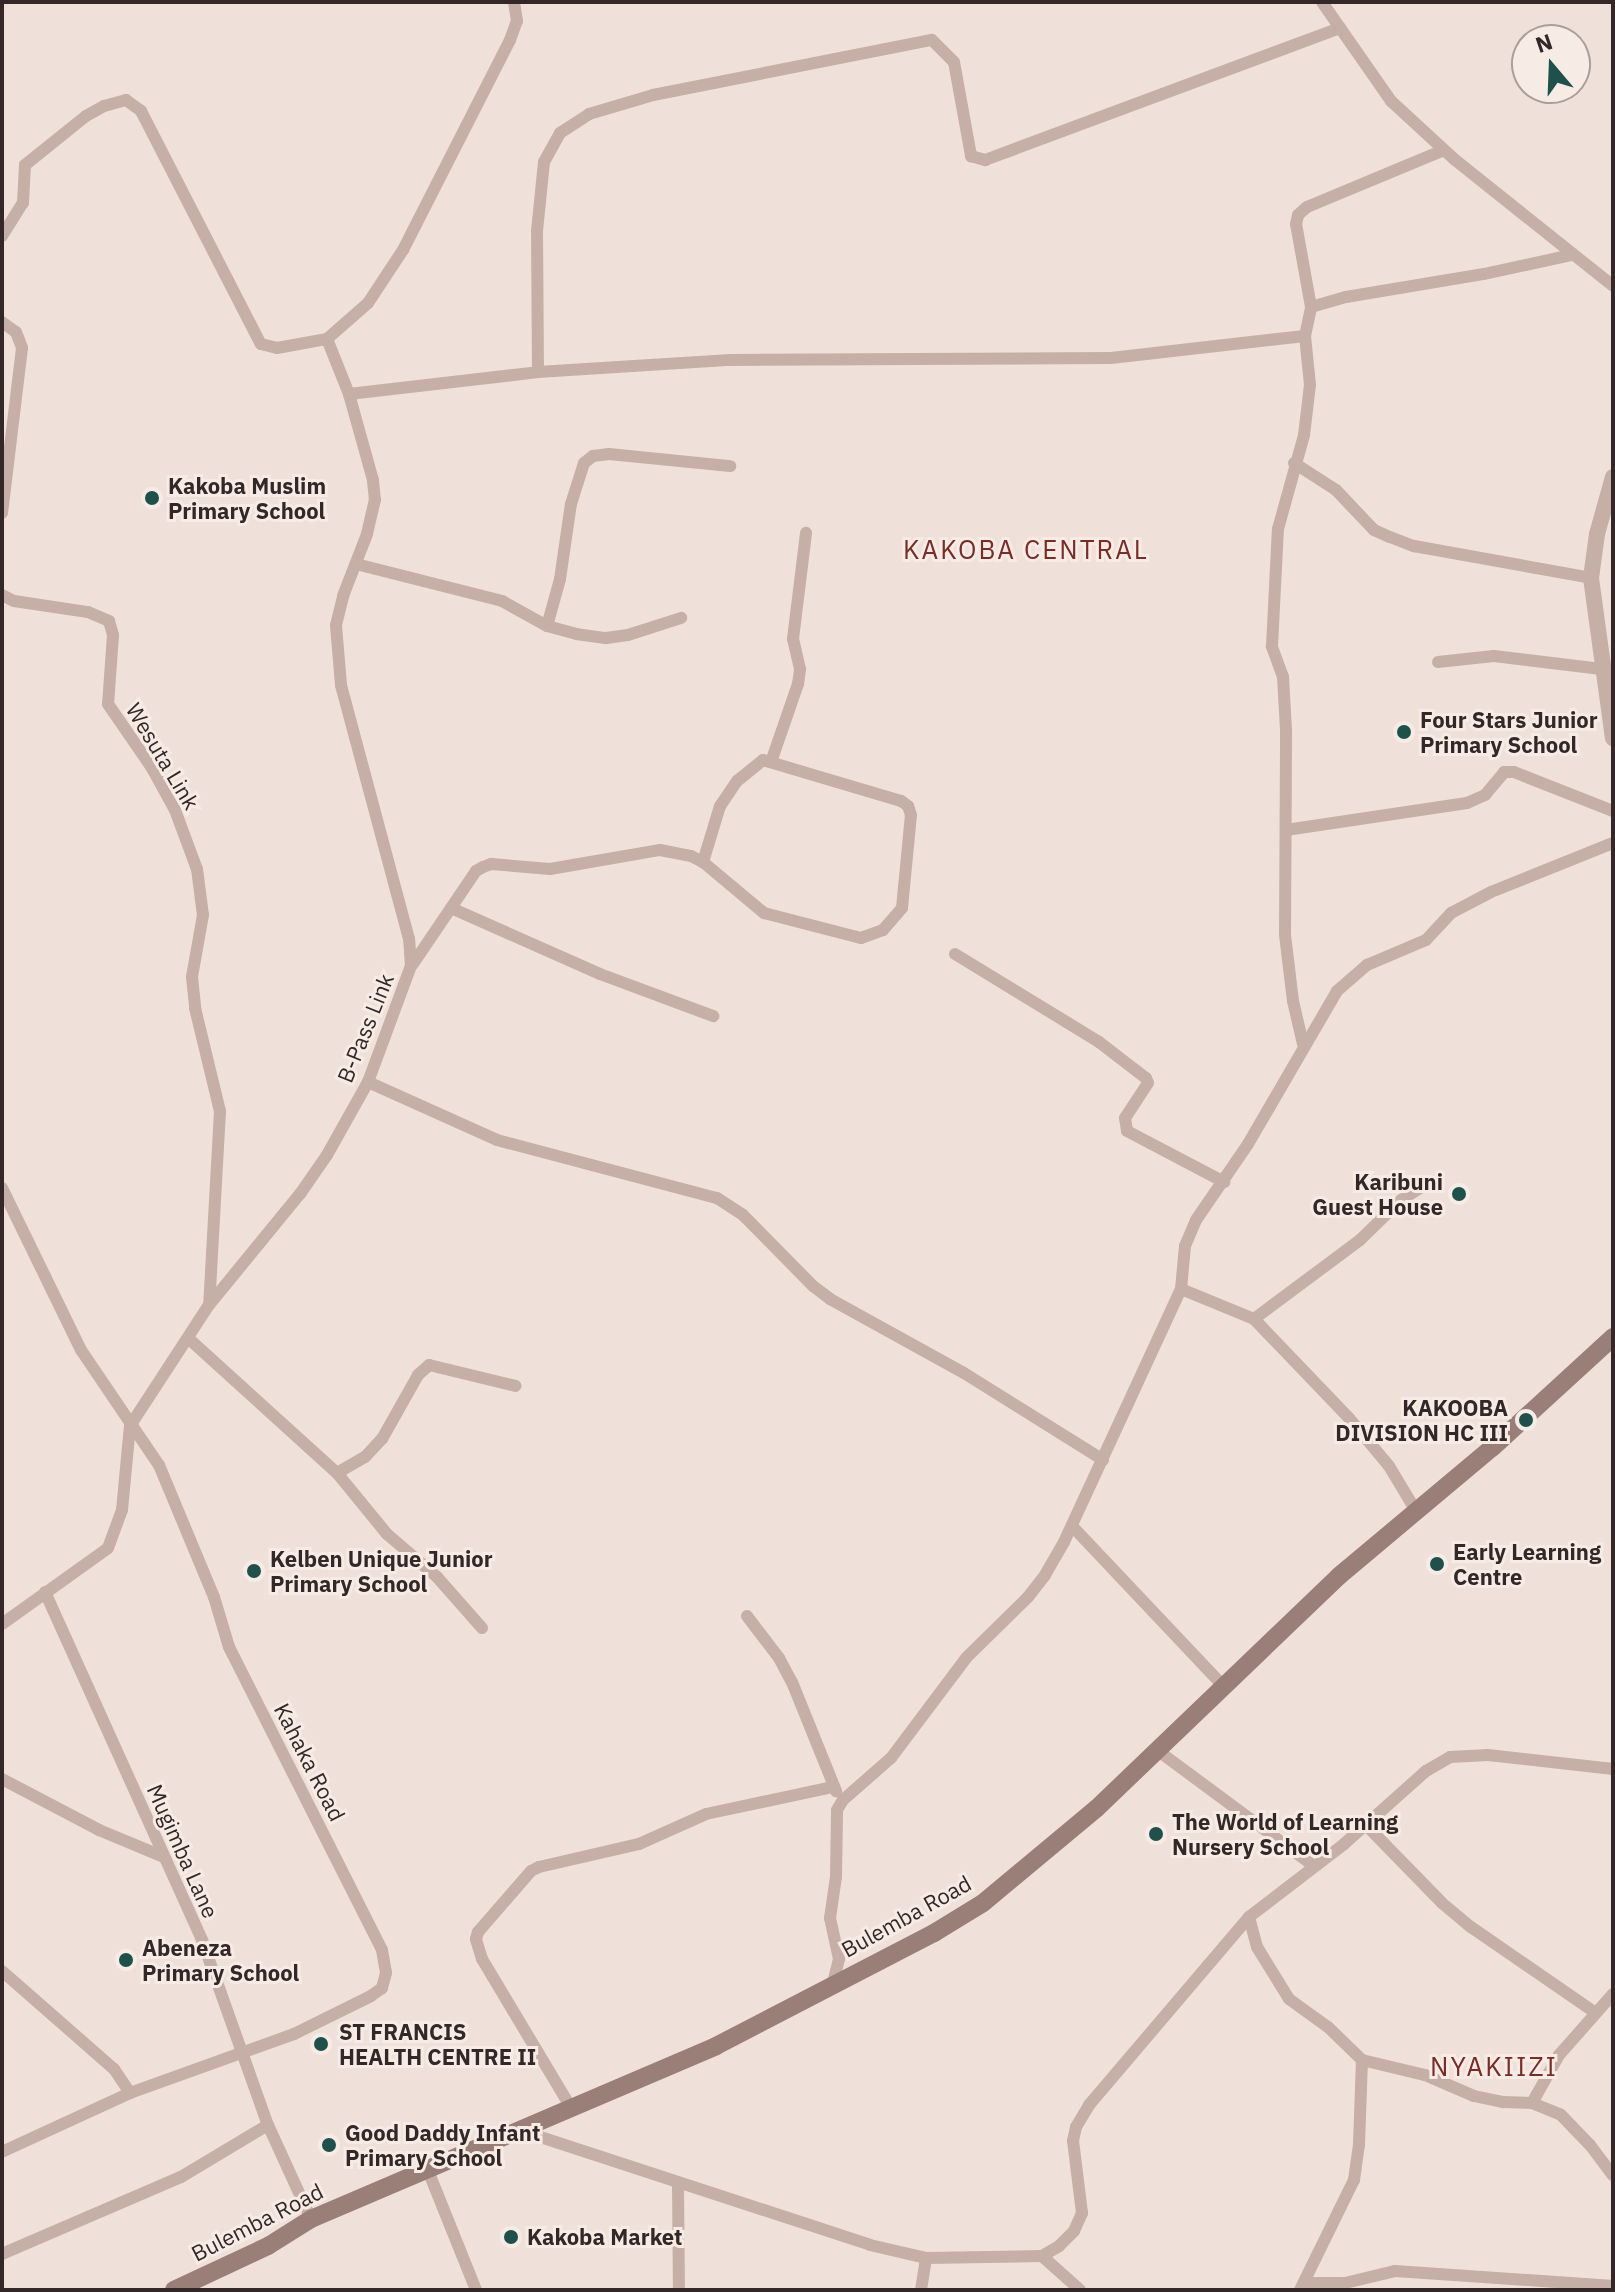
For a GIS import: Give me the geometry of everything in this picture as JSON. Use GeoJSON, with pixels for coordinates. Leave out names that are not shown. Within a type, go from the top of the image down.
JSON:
{"type":"FeatureCollection","features":[{"type":"Feature","properties":{"kind":"main road","name":"Bulemba Road"},"geometry":{"type":"LineString","coordinates":[[174,2290],[268,2246],[311,2219],[716,2046],[934,1933],[983,1903],[1097,1808],[1339,1576],[1613,1337]]}},
{"type":"Feature","properties":{"kind":"street"},"geometry":{"type":"LineString","coordinates":[[2,236],[23,203],[25,165],[86,116],[104,106],[126,100],[141,111],[261,344],[277,348],[327,339],[368,303],[403,250],[510,40],[517,21],[514,2]]}},
{"type":"Feature","properties":{"kind":"street"},"geometry":{"type":"LineString","coordinates":[[1322,2],[1391,101],[1444,150],[1613,286]]}},
{"type":"Feature","properties":{"kind":"street"},"geometry":{"type":"LineString","coordinates":[[538,372],[537,231],[544,162],[560,133],[589,114],[653,95],[932,40],[954,62],[971,156],[985,160],[1340,28]]}},
{"type":"Feature","properties":{"kind":"street"},"geometry":{"type":"LineString","coordinates":[[1303,1044],[1293,1001],[1285,935],[1285,703],[1283,677],[1272,646],[1278,529],[1304,435],[1310,385],[1305,336],[1311,307],[1296,224],[1298,215],[1307,207],[1444,150]]}},
{"type":"Feature","properties":{"kind":"street"},"geometry":{"type":"LineString","coordinates":[[1311,307],[1346,297],[1484,274],[1572,255]]}},
{"type":"Feature","properties":{"kind":"street"},"geometry":{"type":"LineString","coordinates":[[2,322],[16,332],[22,348],[2,513]]}},
{"type":"Feature","properties":{"kind":"street"},"geometry":{"type":"LineString","coordinates":[[349,394],[538,372],[834,357],[1111,358],[1305,336]]}},
{"type":"Feature","properties":{"kind":"street","name":"B-Pass Link"},"geometry":{"type":"LineString","coordinates":[[2,1624],[98,1558],[116,1533],[130,1426],[209,1305],[300,1194],[368,1082],[411,966],[409,939],[341,685],[336,625],[375,500],[373,480],[349,394],[327,339]]}},
{"type":"Feature","properties":{"kind":"street"},"geometry":{"type":"LineString","coordinates":[[547,626],[560,579],[578,477],[593,456],[609,454],[730,466]]}},
{"type":"Feature","properties":{"kind":"street"},"geometry":{"type":"LineString","coordinates":[[1294,463],[1336,490],[1374,530],[1402,541],[1591,578]]}},
{"type":"Feature","properties":{"kind":"street"},"geometry":{"type":"LineString","coordinates":[[1613,477],[1597,534],[1591,578],[1601,669],[1613,738]]}},
{"type":"Feature","properties":{"kind":"street"},"geometry":{"type":"LineString","coordinates":[[771,762],[798,684],[800,669],[793,639],[806,533]]}},
{"type":"Feature","properties":{"kind":"street"},"geometry":{"type":"LineString","coordinates":[[356,564],[502,601],[547,626],[606,638],[628,635],[681,618]]}},
{"type":"Feature","properties":{"kind":"street","name":"Wesuta Link"},"geometry":{"type":"LineString","coordinates":[[2,595],[14,601],[88,612],[109,621],[113,635],[108,704],[152,768],[175,810],[197,869],[203,915],[192,977],[195,1008],[220,1111],[209,1305]]}},
{"type":"Feature","properties":{"kind":"street"},"geometry":{"type":"LineString","coordinates":[[1438,662],[1494,656],[1601,669]]}},
{"type":"Feature","properties":{"kind":"street"},"geometry":{"type":"LineString","coordinates":[[411,966],[476,871],[491,864],[550,869],[660,850],[691,856],[703,862],[748,903],[783,919],[861,938],[883,930],[895,920],[902,908],[911,815],[908,806],[763,760],[753,764],[720,806],[703,862]]}},
{"type":"Feature","properties":{"kind":"street"},"geometry":{"type":"LineString","coordinates":[[1286,830],[1467,803],[1485,795],[1504,772],[1514,772],[1613,811]]}},
{"type":"Feature","properties":{"kind":"street"},"geometry":{"type":"LineString","coordinates":[[833,1983],[839,1959],[830,1905],[836,1877],[837,1810],[843,1800],[891,1758],[966,1658],[1028,1597],[1045,1575],[1072,1526],[1181,1289],[1185,1246],[1196,1220],[1224,1182],[1337,991],[1367,965],[1426,940],[1442,918],[1491,892],[1613,843]]}},
{"type":"Feature","properties":{"kind":"street"},"geometry":{"type":"LineString","coordinates":[[451,908],[600,974],[713,1016]]}},
{"type":"Feature","properties":{"kind":"street"},"geometry":{"type":"LineString","coordinates":[[955,954],[1099,1042],[1146,1078],[1148,1083],[1125,1118],[1127,1131],[1224,1182]]}},
{"type":"Feature","properties":{"kind":"street"},"geometry":{"type":"LineString","coordinates":[[368,1082],[497,1140],[717,1198],[743,1215],[813,1286],[830,1299],[964,1373],[1103,1460]]}},
{"type":"Feature","properties":{"kind":"street"},"geometry":{"type":"LineString","coordinates":[[1254,1319],[1343,1253],[1401,1200],[1432,1181]]}},
{"type":"Feature","properties":{"kind":"street","name":"Kahaka Road"},"geometry":{"type":"LineString","coordinates":[[2,1188],[5,1204],[81,1350],[159,1465],[214,1597],[229,1647],[382,1950],[386,1973],[382,1988],[371,1996],[294,2034],[130,2093],[2,2152]]}},
{"type":"Feature","properties":{"kind":"street"},"geometry":{"type":"LineString","coordinates":[[1181,1289],[1254,1319],[1349,1418],[1389,1466],[1416,1511]]}},
{"type":"Feature","properties":{"kind":"street"},"geometry":{"type":"LineString","coordinates":[[188,1338],[337,1473],[387,1534],[437,1577],[482,1628]]}},
{"type":"Feature","properties":{"kind":"street"},"geometry":{"type":"LineString","coordinates":[[337,1473],[365,1457],[382,1439],[418,1375],[429,1365],[516,1386]]}},
{"type":"Feature","properties":{"kind":"street"},"geometry":{"type":"LineString","coordinates":[[1072,1526],[1224,1687]]}},
{"type":"Feature","properties":{"kind":"street","name":"Mugimba Lane"},"geometry":{"type":"LineString","coordinates":[[45,1592],[202,1940],[268,2125],[311,2219]]}},
{"type":"Feature","properties":{"kind":"street"},"geometry":{"type":"LineString","coordinates":[[747,1616],[779,1658],[792,1682],[833,1787],[843,1800]]}},
{"type":"Feature","properties":{"kind":"street"},"geometry":{"type":"LineString","coordinates":[[1157,1750],[1314,1866]]}},
{"type":"Feature","properties":{"kind":"street"},"geometry":{"type":"LineString","coordinates":[[516,2129],[870,2245],[926,2258],[1042,2256],[1059,2246],[1074,2231],[1082,2213],[1073,2141],[1076,2127],[1089,2105],[1249,1917],[1366,1825],[1426,1771],[1450,1757],[1488,1755],[1613,1769]]}},
{"type":"Feature","properties":{"kind":"street"},"geometry":{"type":"LineString","coordinates":[[2,1779],[99,1830],[164,1857]]}},
{"type":"Feature","properties":{"kind":"street"},"geometry":{"type":"LineString","coordinates":[[570,2106],[482,1959],[476,1939],[478,1932],[531,1871],[539,1867],[639,1844],[706,1814],[833,1787]]}},
{"type":"Feature","properties":{"kind":"street"},"geometry":{"type":"LineString","coordinates":[[1366,1825],[1442,1903],[1471,1927],[1594,2012]]}},
{"type":"Feature","properties":{"kind":"street"},"geometry":{"type":"LineString","coordinates":[[1249,1917],[1257,1947],[1289,1999],[1328,2027],[1362,2060],[1425,2075],[1474,2096],[1503,2102],[1532,2103],[1561,2115],[1613,2175]]}},
{"type":"Feature","properties":{"kind":"street"},"geometry":{"type":"LineString","coordinates":[[2,1971],[114,2069],[130,2093]]}},
{"type":"Feature","properties":{"kind":"street"},"geometry":{"type":"LineString","coordinates":[[1532,2103],[1559,2055],[1613,1994]]}},
{"type":"Feature","properties":{"kind":"street"},"geometry":{"type":"LineString","coordinates":[[1302,2286],[1354,2180],[1359,2145],[1362,2060]]}},
{"type":"Feature","properties":{"kind":"street"},"geometry":{"type":"LineString","coordinates":[[2,2254],[181,2177],[268,2125]]}},
{"type":"Feature","properties":{"kind":"street"},"geometry":{"type":"LineString","coordinates":[[427,2168],[476,2290]]}},
{"type":"Feature","properties":{"kind":"street"},"geometry":{"type":"LineString","coordinates":[[678,2184],[679,2290]]}},
{"type":"Feature","properties":{"kind":"street"},"geometry":{"type":"LineString","coordinates":[[1042,2256],[1080,2290]]}},
{"type":"Feature","properties":{"kind":"street"},"geometry":{"type":"LineString","coordinates":[[921,2290],[926,2258]]}},
{"type":"Feature","properties":{"kind":"street"},"geometry":{"type":"LineString","coordinates":[[1302,2286],[1345,2283],[1395,2271],[1613,2286]]}},
{"type":"Feature","properties":{"kind":"place","name":"Kakoba Muslim Primary School"},"geometry":{"type":"Point","coordinates":[152,498]}},
{"type":"Feature","properties":{"kind":"place","name":"Four Stars Junior Primary School"},"geometry":{"type":"Point","coordinates":[1404,732]}},
{"type":"Feature","properties":{"kind":"place","name":"Karibuni Guest House"},"geometry":{"type":"Point","coordinates":[1459,1194]}},
{"type":"Feature","properties":{"kind":"place","name":"KAKOOBA DIVISION HC III"},"geometry":{"type":"Point","coordinates":[1526,1420]}},
{"type":"Feature","properties":{"kind":"place","name":"Early Learning Centre"},"geometry":{"type":"Point","coordinates":[1437,1564]}},
{"type":"Feature","properties":{"kind":"place","name":"Kelben Unique Junior Primary School"},"geometry":{"type":"Point","coordinates":[254,1571]}},
{"type":"Feature","properties":{"kind":"place","name":"The World of Learning Nursery School"},"geometry":{"type":"Point","coordinates":[1156,1834]}},
{"type":"Feature","properties":{"kind":"place","name":"Abeneza Primary School"},"geometry":{"type":"Point","coordinates":[126,1960]}},
{"type":"Feature","properties":{"kind":"place","name":"ST FRANCIS HEALTH CENTRE II"},"geometry":{"type":"Point","coordinates":[321,2044]}},
{"type":"Feature","properties":{"kind":"place","name":"Good Daddy Infant Primary School"},"geometry":{"type":"Point","coordinates":[329,2145]}},
{"type":"Feature","properties":{"kind":"place","name":"Kakoba Market"},"geometry":{"type":"Point","coordinates":[511,2237]}},
{"type":"Feature","properties":{"kind":"district","name":"KAKOBA CENTRAL"},"geometry":{"type":"Point","coordinates":[1026,550]}},
{"type":"Feature","properties":{"kind":"district","name":"NYAKIIZI"},"geometry":{"type":"Point","coordinates":[1494,2067]}}]}
